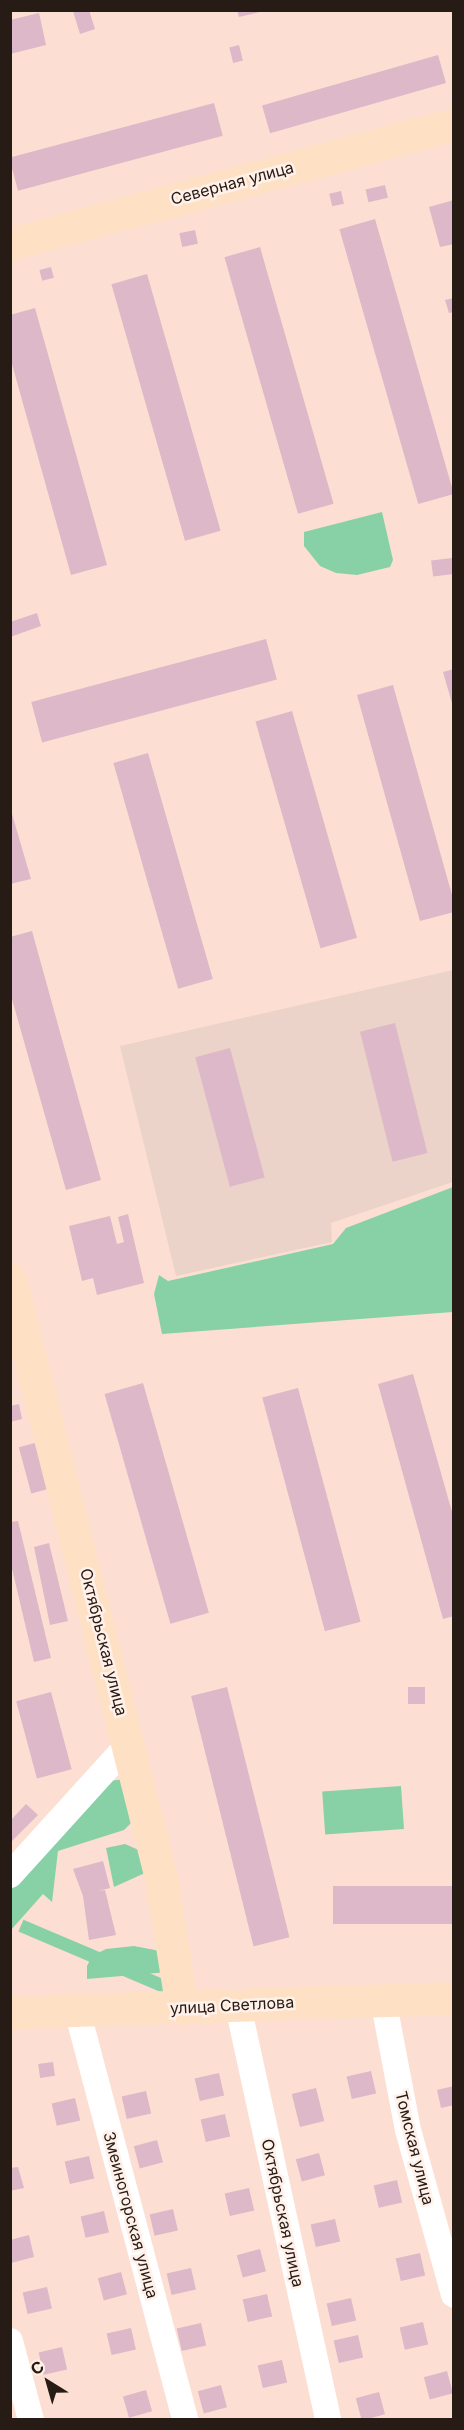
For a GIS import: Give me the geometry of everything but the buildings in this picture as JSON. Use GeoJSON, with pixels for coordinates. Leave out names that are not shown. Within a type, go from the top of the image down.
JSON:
{"type":"FeatureCollection","features":[{"type":"Feature","properties":{"kind":"main road","name":"Северная улица"},"geometry":{"type":"LineString","coordinates":[[10,244],[453,124]]}},
{"type":"Feature","properties":{"kind":"main road","name":"Октябрьская улица"},"geometry":{"type":"LineString","coordinates":[[10,1279],[163,1884],[182,2008]]}},
{"type":"Feature","properties":{"kind":"main road","name":"улица Светлова"},"geometry":{"type":"LineString","coordinates":[[10,2012],[453,1998]]}},
{"type":"Feature","properties":{"kind":"street"},"geometry":{"type":"LineString","coordinates":[[10,1875],[128,1745]]}},
{"type":"Feature","properties":{"kind":"street","name":"Томская улица"},"geometry":{"type":"LineString","coordinates":[[383,1999],[408,2130],[453,2295]]}},
{"type":"Feature","properties":{"kind":"street","name":"Октябрьская улица"},"geometry":{"type":"LineString","coordinates":[[238,2006],[328,2420]]}},
{"type":"Feature","properties":{"kind":"street","name":"Змеиногорская улица"},"geometry":{"type":"LineString","coordinates":[[76,2010],[185,2420]]}},
{"type":"Feature","properties":{"kind":"street"},"geometry":{"type":"LineString","coordinates":[[10,2341],[31,2420]]}},
{"type":"Feature","properties":{"kind":"shaded area"},"geometry":{"type":"Polygon","coordinates":[[[453,970],[453,1182],[331,1223],[332,1242],[176,1276],[120,1046],[453,970]]]}},
{"type":"Feature","properties":{"kind":"green space"},"geometry":{"type":"Polygon","coordinates":[[[382,512],[393,560],[390,567],[357,575],[336,573],[320,566],[304,546],[304,532],[382,512]]]}},
{"type":"Feature","properties":{"kind":"green space"},"geometry":{"type":"Polygon","coordinates":[[[453,1187],[453,1312],[162,1334],[154,1294],[159,1275],[168,1281],[333,1244],[346,1228],[453,1187]]]}},
{"type":"Feature","properties":{"kind":"green space"},"geometry":{"type":"Polygon","coordinates":[[[126,1779],[135,1819],[124,1830],[58,1851],[52,1902],[43,1894],[11,1930],[10,1886],[108,1781],[126,1779]]]}},
{"type":"Feature","properties":{"kind":"green space"},"geometry":{"type":"Polygon","coordinates":[[[401,1786],[404,1829],[325,1834],[322,1792],[401,1786]]]}},
{"type":"Feature","properties":{"kind":"green space"},"geometry":{"type":"Polygon","coordinates":[[[125,1844],[141,1851],[145,1873],[114,1887],[106,1848],[125,1844]]]}},
{"type":"Feature","properties":{"kind":"green space"},"geometry":{"type":"Polygon","coordinates":[[[23,1920],[168,1981],[163,1993],[18,1932],[23,1920]]]}},
{"type":"Feature","properties":{"kind":"green space"},"geometry":{"type":"Polygon","coordinates":[[[134,1946],[160,1951],[168,1972],[87,1979],[87,1966],[92,1956],[106,1949],[134,1946]]]}}]}
